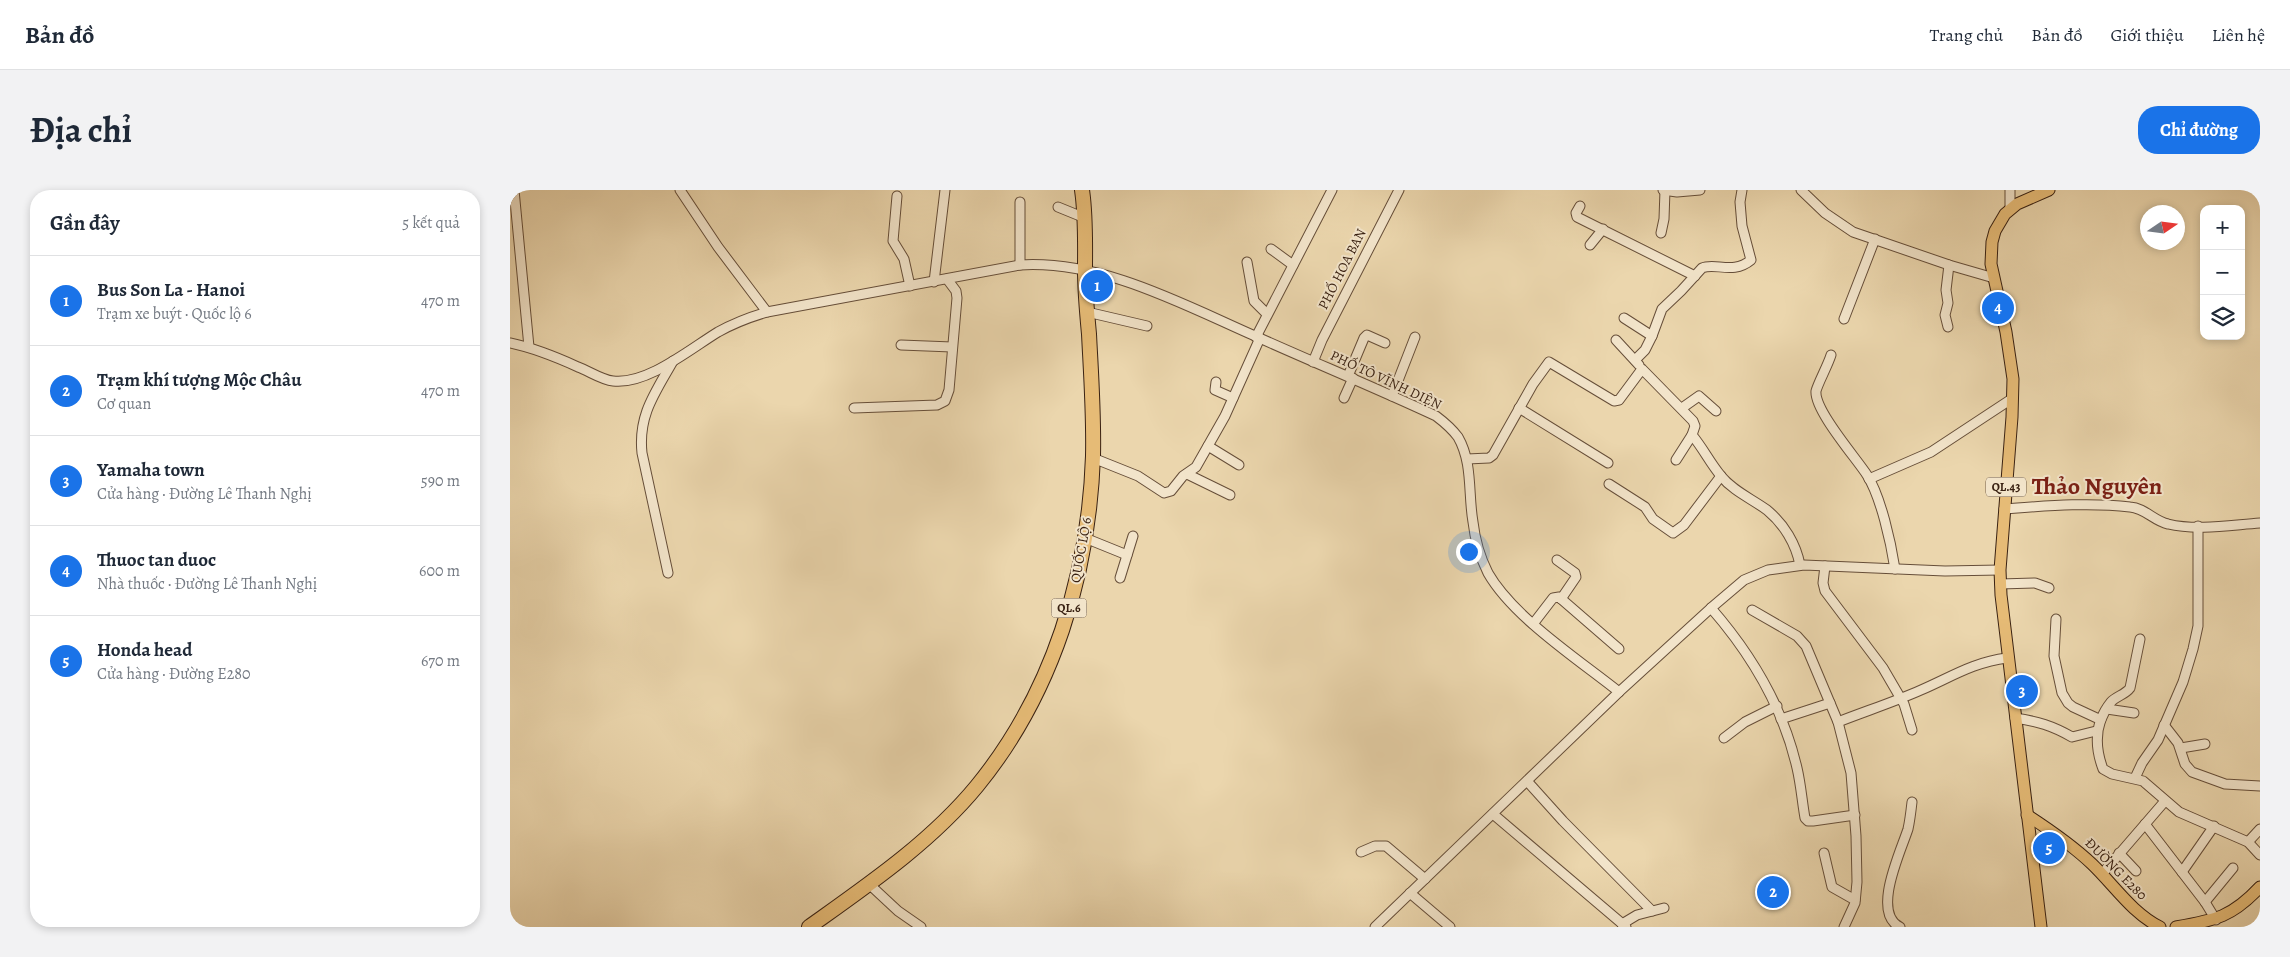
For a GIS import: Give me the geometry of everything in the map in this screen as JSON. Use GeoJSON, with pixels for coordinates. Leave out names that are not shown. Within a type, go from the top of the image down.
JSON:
{"type":"FeatureCollection","features":[{"type":"Feature","properties":{"kind":"highway","name":"QUỐC LỘ 6"},"geometry":{"type":"LineString","coordinates":[[810,927],[869,884],[925,838],[956,808],[976,786],[1010,740],[1050,664],[1071,604],[1085,538],[1093,458],[1092,374],[1087,312],[1085,218],[1082,190]]}},
{"type":"Feature","properties":{"kind":"main road","name":"QL.43"},"geometry":{"type":"LineString","coordinates":[[2041,927],[2007,658],[2000,584],[2013,398],[2009,346],[1991,257],[1994,237],[2000,220],[2010,209],[2025,199],[2049,190]]}},
{"type":"Feature","properties":{"kind":"main road","name":"ĐƯỜNG E280"},"geometry":{"type":"LineString","coordinates":[[2027,815],[2070,844],[2102,874],[2133,908],[2158,926]]}},
{"type":"Feature","properties":{"kind":"main road"},"geometry":{"type":"LineString","coordinates":[[2176,927],[2213,923],[2234,911],[2260,887]]}},
{"type":"Feature","properties":{"kind":"street"},"geometry":{"type":"LineString","coordinates":[[514,190],[529,347]]}},
{"type":"Feature","properties":{"kind":"street"},"geometry":{"type":"LineString","coordinates":[[680,190],[718,247],[768,312]]}},
{"type":"Feature","properties":{"kind":"street"},"geometry":{"type":"LineString","coordinates":[[934,282],[945,190]]}},
{"type":"Feature","properties":{"kind":"street"},"geometry":{"type":"LineString","coordinates":[[1093,458],[1138,476],[1164,493],[1171,491],[1180,478],[1196,467],[1234,398],[1267,314],[1332,190]]}},
{"type":"Feature","properties":{"kind":"street","name":"PHỐ HOA BAN"},"geometry":{"type":"LineString","coordinates":[[1313,362],[1322,340],[1399,190]]}},
{"type":"Feature","properties":{"kind":"street"},"geometry":{"type":"LineString","coordinates":[[1661,233],[1664,219],[1664,190],[1677,192],[1700,190]]}},
{"type":"Feature","properties":{"kind":"street"},"geometry":{"type":"LineString","coordinates":[[1635,360],[1645,350],[1662,308],[1682,291],[1705,266],[1730,268],[1743,265],[1750,260],[1742,226],[1740,202],[1742,190]]}},
{"type":"Feature","properties":{"kind":"street"},"geometry":{"type":"LineString","coordinates":[[1801,190],[1843,226],[1949,265],[1994,278]]}},
{"type":"Feature","properties":{"kind":"street"},"geometry":{"type":"LineString","coordinates":[[2010,190],[2010,209]]}},
{"type":"Feature","properties":{"kind":"street"},"geometry":{"type":"LineString","coordinates":[[897,196],[893,241],[904,259],[910,286]]}},
{"type":"Feature","properties":{"kind":"street"},"geometry":{"type":"LineString","coordinates":[[1020,202],[1020,265]]}},
{"type":"Feature","properties":{"kind":"street"},"geometry":{"type":"LineString","coordinates":[[1580,206],[1576,213],[1577,217],[1695,276]]}},
{"type":"Feature","properties":{"kind":"street"},"geometry":{"type":"LineString","coordinates":[[1058,207],[1085,218]]}},
{"type":"Feature","properties":{"kind":"street"},"geometry":{"type":"LineString","coordinates":[[1590,246],[1603,229]]}},
{"type":"Feature","properties":{"kind":"street"},"geometry":{"type":"LineString","coordinates":[[1844,319],[1875,239]]}},
{"type":"Feature","properties":{"kind":"street"},"geometry":{"type":"LineString","coordinates":[[1271,249],[1293,265]]}},
{"type":"Feature","properties":{"kind":"street"},"geometry":{"type":"LineString","coordinates":[[1247,262],[1253,298],[1267,314]]}},
{"type":"Feature","properties":{"kind":"street","name":"PHỐ TÔ VĨNH DIỆN"},"geometry":{"type":"LineString","coordinates":[[510,344],[529,347],[552,355],[610,381],[625,382],[643,377],[720,331],[768,312],[1020,265],[1042,264],[1085,270],[1128,283],[1172,299],[1351,377],[1436,416],[1445,423],[1457,436],[1467,459],[1472,522],[1482,559],[1499,590],[1533,624],[1620,692]]}},
{"type":"Feature","properties":{"kind":"street"},"geometry":{"type":"LineString","coordinates":[[1948,327],[1945,315],[1948,303],[1946,290],[1949,265]]}},
{"type":"Feature","properties":{"kind":"street"},"geometry":{"type":"LineString","coordinates":[[854,408],[937,405],[943,402],[948,394],[957,294],[947,279]]}},
{"type":"Feature","properties":{"kind":"street"},"geometry":{"type":"LineString","coordinates":[[1087,312],[1147,326]]}},
{"type":"Feature","properties":{"kind":"street"},"geometry":{"type":"LineString","coordinates":[[1624,318],[1652,336]]}},
{"type":"Feature","properties":{"kind":"street"},"geometry":{"type":"LineString","coordinates":[[1344,398],[1364,338],[1370,336],[1385,342]]}},
{"type":"Feature","properties":{"kind":"street"},"geometry":{"type":"LineString","coordinates":[[1392,396],[1415,337]]}},
{"type":"Feature","properties":{"kind":"street"},"geometry":{"type":"LineString","coordinates":[[1616,340],[1693,421],[1695,426],[1692,435],[1676,460]]}},
{"type":"Feature","properties":{"kind":"street"},"geometry":{"type":"LineString","coordinates":[[901,345],[952,347]]}},
{"type":"Feature","properties":{"kind":"street"},"geometry":{"type":"LineString","coordinates":[[1831,355],[1816,391],[1818,400],[1842,442],[1870,479],[1886,526],[1895,569]]}},
{"type":"Feature","properties":{"kind":"street"},"geometry":{"type":"LineString","coordinates":[[668,573],[642,453],[641,429],[647,408],[674,359]]}},
{"type":"Feature","properties":{"kind":"street"},"geometry":{"type":"LineString","coordinates":[[1467,459],[1489,458],[1493,455],[1519,408],[1549,362],[1614,401],[1619,400],[1642,369]]}},
{"type":"Feature","properties":{"kind":"street"},"geometry":{"type":"LineString","coordinates":[[1216,382],[1215,390],[1234,398]]}},
{"type":"Feature","properties":{"kind":"street"},"geometry":{"type":"LineString","coordinates":[[1682,408],[1699,396],[1716,411]]}},
{"type":"Feature","properties":{"kind":"street"},"geometry":{"type":"LineString","coordinates":[[1870,479],[1932,452],[2013,398]]}},
{"type":"Feature","properties":{"kind":"street"},"geometry":{"type":"LineString","coordinates":[[1519,408],[1608,463]]}},
{"type":"Feature","properties":{"kind":"street"},"geometry":{"type":"LineString","coordinates":[[1692,435],[1721,476],[1742,495],[1767,510],[1781,525],[1795,545],[1800,565]]}},
{"type":"Feature","properties":{"kind":"street"},"geometry":{"type":"LineString","coordinates":[[1208,446],[1239,465]]}},
{"type":"Feature","properties":{"kind":"street"},"geometry":{"type":"LineString","coordinates":[[1187,474],[1230,495]]}},
{"type":"Feature","properties":{"kind":"street"},"geometry":{"type":"LineString","coordinates":[[1609,484],[1645,507],[1653,519],[1673,532],[1684,525],[1721,476]]}},
{"type":"Feature","properties":{"kind":"street"},"geometry":{"type":"LineString","coordinates":[[2004,509],[2086,505],[2132,507],[2167,524],[2198,526],[2260,523]]}},
{"type":"Feature","properties":{"kind":"street"},"geometry":{"type":"LineString","coordinates":[[2135,778],[2142,763],[2154,747],[2164,725],[2182,682],[2197,635],[2198,526]]}},
{"type":"Feature","properties":{"kind":"street"},"geometry":{"type":"LineString","coordinates":[[1120,578],[1134,536]]}},
{"type":"Feature","properties":{"kind":"street"},"geometry":{"type":"LineString","coordinates":[[1085,538],[1127,555]]}},
{"type":"Feature","properties":{"kind":"street"},"geometry":{"type":"LineString","coordinates":[[1557,560],[1575,574],[1576,577],[1561,599]]}},
{"type":"Feature","properties":{"kind":"street"},"geometry":{"type":"LineString","coordinates":[[1375,927],[1620,692],[1744,580],[1755,574],[1800,565],[1895,569],[2000,570]]}},
{"type":"Feature","properties":{"kind":"street"},"geometry":{"type":"LineString","coordinates":[[1825,566],[1823,583],[1829,599],[1872,652],[1901,698],[1912,730]]}},
{"type":"Feature","properties":{"kind":"street"},"geometry":{"type":"LineString","coordinates":[[2000,584],[2035,583],[2049,588]]}},
{"type":"Feature","properties":{"kind":"street"},"geometry":{"type":"LineString","coordinates":[[1533,624],[1553,598],[1561,599],[1619,649]]}},
{"type":"Feature","properties":{"kind":"street"},"geometry":{"type":"LineString","coordinates":[[1711,608],[1736,637],[1755,664],[1777,706],[1798,770],[1805,818],[1813,821],[1855,815]]}},
{"type":"Feature","properties":{"kind":"street"},"geometry":{"type":"LineString","coordinates":[[1752,610],[1796,636],[1806,646],[1838,722],[1851,773],[1858,862],[1856,900],[1844,927]]}},
{"type":"Feature","properties":{"kind":"street"},"geometry":{"type":"LineString","coordinates":[[2056,619],[2054,656],[2062,693],[2073,707],[2101,720]]}},
{"type":"Feature","properties":{"kind":"street"},"geometry":{"type":"LineString","coordinates":[[2140,639],[2130,688],[2113,700],[2096,731],[2096,742],[2103,769],[2112,774],[2135,778],[2148,785],[2179,812],[2248,842],[2260,855]]}},
{"type":"Feature","properties":{"kind":"street"},"geometry":{"type":"LineString","coordinates":[[1838,722],[1901,698],[1972,665],[2007,658]]}},
{"type":"Feature","properties":{"kind":"street"},"geometry":{"type":"LineString","coordinates":[[1782,719],[1830,703]]}},
{"type":"Feature","properties":{"kind":"street"},"geometry":{"type":"LineString","coordinates":[[1724,738],[1750,719],[1777,706]]}},
{"type":"Feature","properties":{"kind":"street"},"geometry":{"type":"LineString","coordinates":[[2107,709],[2134,713]]}},
{"type":"Feature","properties":{"kind":"street"},"geometry":{"type":"LineString","coordinates":[[2015,718],[2044,723],[2059,728],[2072,737],[2096,731]]}},
{"type":"Feature","properties":{"kind":"street"},"geometry":{"type":"LineString","coordinates":[[2164,725],[2181,748],[2187,768],[2204,778],[2234,786],[2260,786]]}},
{"type":"Feature","properties":{"kind":"street"},"geometry":{"type":"LineString","coordinates":[[2181,748],[2205,744]]}},
{"type":"Feature","properties":{"kind":"street"},"geometry":{"type":"LineString","coordinates":[[1527,781],[1563,821],[1652,911]]}},
{"type":"Feature","properties":{"kind":"street"},"geometry":{"type":"LineString","coordinates":[[2102,874],[2165,801]]}},
{"type":"Feature","properties":{"kind":"street"},"geometry":{"type":"LineString","coordinates":[[1900,927],[1890,917],[1888,895],[1892,875],[1910,820],[1912,802]]}},
{"type":"Feature","properties":{"kind":"street"},"geometry":{"type":"LineString","coordinates":[[1493,814],[1624,925],[1637,915],[1664,908]]}},
{"type":"Feature","properties":{"kind":"street"},"geometry":{"type":"LineString","coordinates":[[2145,824],[2205,902],[2213,923]]}},
{"type":"Feature","properties":{"kind":"street"},"geometry":{"type":"LineString","coordinates":[[2182,872],[2214,826]]}},
{"type":"Feature","properties":{"kind":"street"},"geometry":{"type":"LineString","coordinates":[[2248,842],[2260,829]]}},
{"type":"Feature","properties":{"kind":"street"},"geometry":{"type":"LineString","coordinates":[[1361,852],[1375,846],[1386,846],[1425,879]]}},
{"type":"Feature","properties":{"kind":"street"},"geometry":{"type":"LineString","coordinates":[[1824,853],[1832,886],[1856,900]]}},
{"type":"Feature","properties":{"kind":"street"},"geometry":{"type":"LineString","coordinates":[[2119,854],[2136,871]]}},
{"type":"Feature","properties":{"kind":"street"},"geometry":{"type":"LineString","coordinates":[[2205,902],[2233,868]]}},
{"type":"Feature","properties":{"kind":"street"},"geometry":{"type":"LineString","coordinates":[[869,884],[898,911],[922,927]]}},
{"type":"Feature","properties":{"kind":"street"},"geometry":{"type":"LineString","coordinates":[[1410,893],[1450,927]]}},
{"type":"Feature","properties":{"kind":"place","name":"Bus Son La - Hanoi"},"geometry":{"type":"Point","coordinates":[1097,286]}},
{"type":"Feature","properties":{"kind":"place","name":"Thuoc tan duoc"},"geometry":{"type":"Point","coordinates":[1998,308]}},
{"type":"Feature","properties":{"kind":"place","name":"Yamaha town"},"geometry":{"type":"Point","coordinates":[2022,691]}},
{"type":"Feature","properties":{"kind":"place","name":"Honda head"},"geometry":{"type":"Point","coordinates":[2049,848]}},
{"type":"Feature","properties":{"kind":"place","name":"Trạm khí tượng Mộc Châu"},"geometry":{"type":"Point","coordinates":[1773,892]}},
{"type":"Feature","properties":{"kind":"district","name":"Thảo Nguyên"},"geometry":{"type":"Point","coordinates":[2097,486]}}]}
